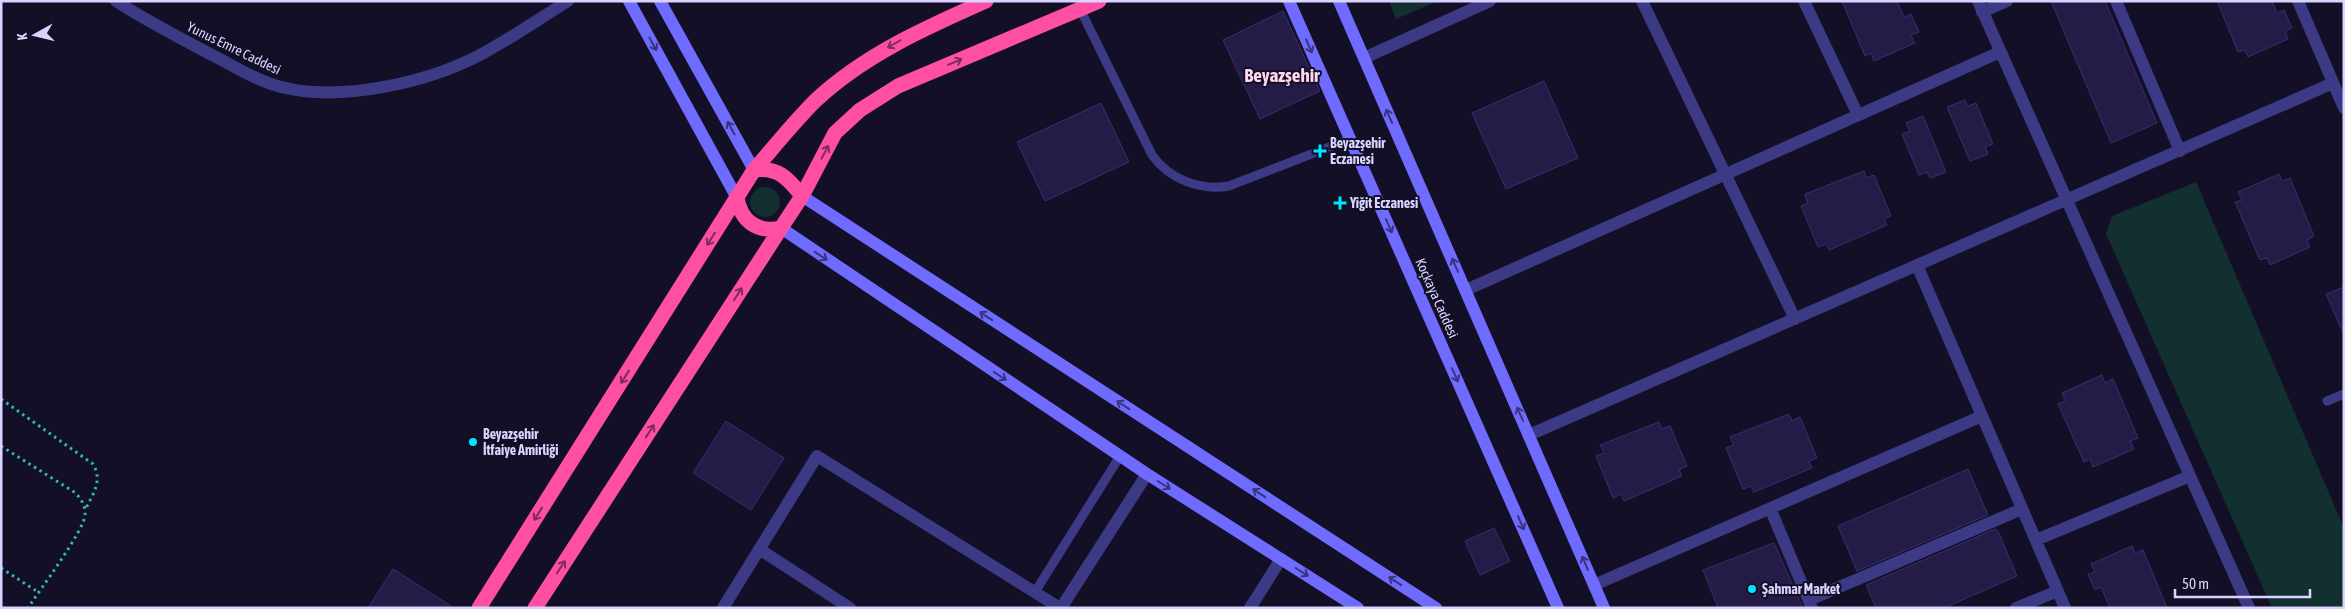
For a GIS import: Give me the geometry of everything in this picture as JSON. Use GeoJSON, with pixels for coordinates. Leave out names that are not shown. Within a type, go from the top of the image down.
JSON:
{"type":"FeatureCollection","features":[{"type":"Feature","properties":{"kind":"highway"},"geometry":{"type":"LineString","coordinates":[[478,608],[754,170],[800,117],[852,70],[900,41],[986,1]]}},
{"type":"Feature","properties":{"kind":"highway"},"geometry":{"type":"LineString","coordinates":[[535,608],[802,196],[835,134],[860,110],[878,97],[1099,1]]}},
{"type":"Feature","properties":{"kind":"highway"},"geometry":{"type":"LineString","coordinates":[[754,170],[775,170],[784,175],[802,196]]}},
{"type":"Feature","properties":{"kind":"highway"},"geometry":{"type":"LineString","coordinates":[[737,198],[739,208],[751,224],[771,230],[781,228]]}},
{"type":"Feature","properties":{"kind":"main road"},"geometry":{"type":"LineString","coordinates":[[629,1],[737,198]]}},
{"type":"Feature","properties":{"kind":"main road"},"geometry":{"type":"LineString","coordinates":[[660,1],[754,170]]}},
{"type":"Feature","properties":{"kind":"main road","name":"Koçkaya Caddesi"},"geometry":{"type":"LineString","coordinates":[[1289,1],[1558,608]]}},
{"type":"Feature","properties":{"kind":"main road"},"geometry":{"type":"LineString","coordinates":[[1339,1],[1604,608]]}},
{"type":"Feature","properties":{"kind":"main road"},"geometry":{"type":"LineString","coordinates":[[802,196],[1436,608]]}},
{"type":"Feature","properties":{"kind":"main road"},"geometry":{"type":"LineString","coordinates":[[781,228],[1147,474],[1358,608]]}},
{"type":"Feature","properties":{"kind":"street","name":"Yunus Emre Caddesi"},"geometry":{"type":"LineString","coordinates":[[116,1],[144,20],[263,82],[301,91],[320,93],[385,87],[444,69],[479,56],[568,1]]}},
{"type":"Feature","properties":{"kind":"street"},"geometry":{"type":"LineString","coordinates":[[1364,58],[1490,1]]}},
{"type":"Feature","properties":{"kind":"street"},"geometry":{"type":"LineString","coordinates":[[1642,1],[1795,319]]}},
{"type":"Feature","properties":{"kind":"street"},"geometry":{"type":"LineString","coordinates":[[1804,1],[1858,115]]}},
{"type":"Feature","properties":{"kind":"street"},"geometry":{"type":"LineString","coordinates":[[2008,1],[1980,6],[2249,608]]}},
{"type":"Feature","properties":{"kind":"street"},"geometry":{"type":"LineString","coordinates":[[2116,1],[2180,150]]}},
{"type":"Feature","properties":{"kind":"street"},"geometry":{"type":"LineString","coordinates":[[2298,1],[2344,108]]}},
{"type":"Feature","properties":{"kind":"street"},"geometry":{"type":"LineString","coordinates":[[1466,290],[2000,52]]}},
{"type":"Feature","properties":{"kind":"street"},"geometry":{"type":"LineString","coordinates":[[1529,435],[2333,83]]}},
{"type":"Feature","properties":{"kind":"street"},"geometry":{"type":"LineString","coordinates":[[1917,265],[2066,608]]}},
{"type":"Feature","properties":{"kind":"street"},"geometry":{"type":"LineString","coordinates":[[1594,585],[1982,416]]}},
{"type":"Feature","properties":{"kind":"street"},"geometry":{"type":"LineString","coordinates":[[723,608],[817,456],[1060,608],[1147,474]]}},
{"type":"Feature","properties":{"kind":"street"},"geometry":{"type":"LineString","coordinates":[[2036,540],[2190,476]]}},
{"type":"Feature","properties":{"kind":"street"},"geometry":{"type":"LineString","coordinates":[[1770,508],[1810,604],[2022,509]]}},
{"type":"Feature","properties":{"kind":"street"},"geometry":{"type":"LineString","coordinates":[[759,549],[850,608]]}},
{"type":"Feature","properties":{"kind":"street"},"geometry":{"type":"LineString","coordinates":[[1250,608],[1282,559]]}},
{"type":"Feature","properties":{"kind":"street"},"geometry":{"type":"LineString","coordinates":[[2016,608],[2058,591]]}},
{"type":"Feature","properties":{"kind":"lane"},"geometry":{"type":"LineString","coordinates":[[1080,9],[1152,156],[1158,164],[1177,178],[1215,188],[1229,186],[1350,139]]}},
{"type":"Feature","properties":{"kind":"lane"},"geometry":{"type":"LineString","coordinates":[[2327,401],[2344,394]]}},
{"type":"Feature","properties":{"kind":"lane"},"geometry":{"type":"LineString","coordinates":[[1035,592],[1120,456]]}},
{"type":"Feature","properties":{"kind":"path"},"geometry":{"type":"LineString","coordinates":[[1,399],[93,464],[98,477],[98,484],[85,510],[81,528],[28,608]]}},
{"type":"Feature","properties":{"kind":"path"},"geometry":{"type":"LineString","coordinates":[[1,446],[74,492],[79,497],[85,510]]}},
{"type":"Feature","properties":{"kind":"path"},"geometry":{"type":"LineString","coordinates":[[1,568],[38,592]]}},
{"type":"Feature","properties":{"kind":"green space"},"geometry":{"type":"Polygon","coordinates":[[[1389,1],[1438,1],[1396,19],[1389,1]]]}},
{"type":"Feature","properties":{"kind":"green space"},"geometry":{"type":"Polygon","coordinates":[[[2196,182],[2344,528],[2344,608],[2272,608],[2106,234],[2112,216],[2196,182]]]}},
{"type":"Feature","properties":{"kind":"green space"},"geometry":{"type":"Polygon","coordinates":[[[765,187],[771,188],[779,196],[779,208],[771,216],[765,217],[759,216],[751,208],[750,202],[751,196],[759,188],[765,187]]]}},
{"type":"Feature","properties":{"kind":"building"},"geometry":{"type":"Polygon","coordinates":[[[1842,1],[1897,1],[1904,17],[1911,14],[1919,32],[1911,35],[1915,43],[1874,61],[1871,53],[1865,56],[1842,1]]]}},
{"type":"Feature","properties":{"kind":"building"},"geometry":{"type":"Polygon","coordinates":[[[2051,1],[2105,1],[2157,123],[2111,143],[2051,1]]]}},
{"type":"Feature","properties":{"kind":"building"},"geometry":{"type":"Polygon","coordinates":[[[2217,1],[2272,1],[2277,13],[2284,10],[2292,28],[2285,31],[2288,39],[2248,57],[2245,50],[2238,52],[2217,1]]]}},
{"type":"Feature","properties":{"kind":"building"},"geometry":{"type":"Polygon","coordinates":[[[1283,11],[1320,91],[1260,119],[1223,40],[1283,11]]]}},
{"type":"Feature","properties":{"kind":"building"},"geometry":{"type":"Polygon","coordinates":[[[1544,81],[1578,158],[1506,189],[1472,113],[1544,81]]]}},
{"type":"Feature","properties":{"kind":"building"},"geometry":{"type":"Polygon","coordinates":[[[1965,100],[1968,106],[1976,103],[1993,144],[1985,147],[1988,154],[1970,161],[1947,107],[1965,100]]]}},
{"type":"Feature","properties":{"kind":"building"},"geometry":{"type":"Polygon","coordinates":[[[1101,103],[1129,162],[1045,201],[1017,142],[1101,103]]]}},
{"type":"Feature","properties":{"kind":"building"},"geometry":{"type":"Polygon","coordinates":[[[1923,116],[1946,172],[1930,178],[1927,172],[1919,175],[1902,134],[1910,131],[1906,123],[1923,116]]]}},
{"type":"Feature","properties":{"kind":"building"},"geometry":{"type":"Polygon","coordinates":[[[1864,171],[1866,178],[1874,175],[1891,216],[1884,219],[1887,225],[1829,250],[1826,244],[1818,247],[1801,206],[1808,203],[1805,194],[1864,171]]]}},
{"type":"Feature","properties":{"kind":"building"},"geometry":{"type":"Polygon","coordinates":[[[2279,174],[2282,181],[2290,178],[2314,236],[2307,240],[2310,247],[2270,265],[2267,258],[2260,260],[2235,202],[2242,200],[2238,192],[2279,174]]]}},
{"type":"Feature","properties":{"kind":"building"},"geometry":{"type":"Polygon","coordinates":[[[2344,287],[2344,335],[2326,294],[2344,287]]]}},
{"type":"Feature","properties":{"kind":"building"},"geometry":{"type":"Polygon","coordinates":[[[2102,375],[2105,383],[2113,379],[2138,438],[2130,441],[2134,449],[2093,467],[2090,459],[2084,462],[2058,404],[2065,401],[2062,393],[2102,375]]]}},
{"type":"Feature","properties":{"kind":"building"},"geometry":{"type":"Polygon","coordinates":[[[1789,414],[1792,421],[1800,417],[1817,458],[1809,461],[1812,468],[1754,492],[1751,486],[1743,489],[1726,448],[1734,445],[1730,437],[1789,414]]]}},
{"type":"Feature","properties":{"kind":"building"},"geometry":{"type":"Polygon","coordinates":[[[726,421],[784,458],[751,510],[693,473],[726,421]]]}},
{"type":"Feature","properties":{"kind":"building"},"geometry":{"type":"Polygon","coordinates":[[[1659,422],[1662,429],[1670,426],[1687,466],[1679,470],[1682,476],[1624,501],[1621,494],[1613,498],[1596,456],[1604,453],[1600,445],[1659,422]]]}},
{"type":"Feature","properties":{"kind":"building"},"geometry":{"type":"Polygon","coordinates":[[[1968,469],[1988,515],[1857,571],[1838,526],[1968,469]]]}},
{"type":"Feature","properties":{"kind":"building"},"geometry":{"type":"Polygon","coordinates":[[[1494,528],[1510,561],[1480,575],[1465,541],[1494,528]]]}},
{"type":"Feature","properties":{"kind":"building"},"geometry":{"type":"Polygon","coordinates":[[[1995,529],[1998,531],[2017,576],[1944,608],[1876,608],[1866,585],[1995,529]]]}},
{"type":"Feature","properties":{"kind":"building","name":"Şahmar Market"},"geometry":{"type":"Polygon","coordinates":[[[1774,543],[1803,608],[1718,608],[1703,570],[1774,543]]]}},
{"type":"Feature","properties":{"kind":"building"},"geometry":{"type":"Polygon","coordinates":[[[2132,546],[2135,553],[2143,550],[2167,608],[2110,608],[2101,587],[2095,590],[2088,574],[2095,572],[2091,564],[2132,546]]]}},
{"type":"Feature","properties":{"kind":"building"},"geometry":{"type":"Polygon","coordinates":[[[393,569],[454,608],[368,608],[393,569]]]}},
{"type":"Feature","properties":{"kind":"place","name":"Beyazşehir Eczanesi"},"geometry":{"type":"Point","coordinates":[1320,151]}},
{"type":"Feature","properties":{"kind":"place","name":"Yiğit Eczanesi"},"geometry":{"type":"Point","coordinates":[1340,203]}},
{"type":"Feature","properties":{"kind":"place","name":"Beyazşehir İtfaiye Amirliği"},"geometry":{"type":"Point","coordinates":[473,442]}},
{"type":"Feature","properties":{"kind":"place","name":"Şahmar Market"},"geometry":{"type":"Point","coordinates":[1752,589]}},
{"type":"Feature","properties":{"kind":"district","name":"Beyazşehir"},"geometry":{"type":"Point","coordinates":[1282,75]}}]}
